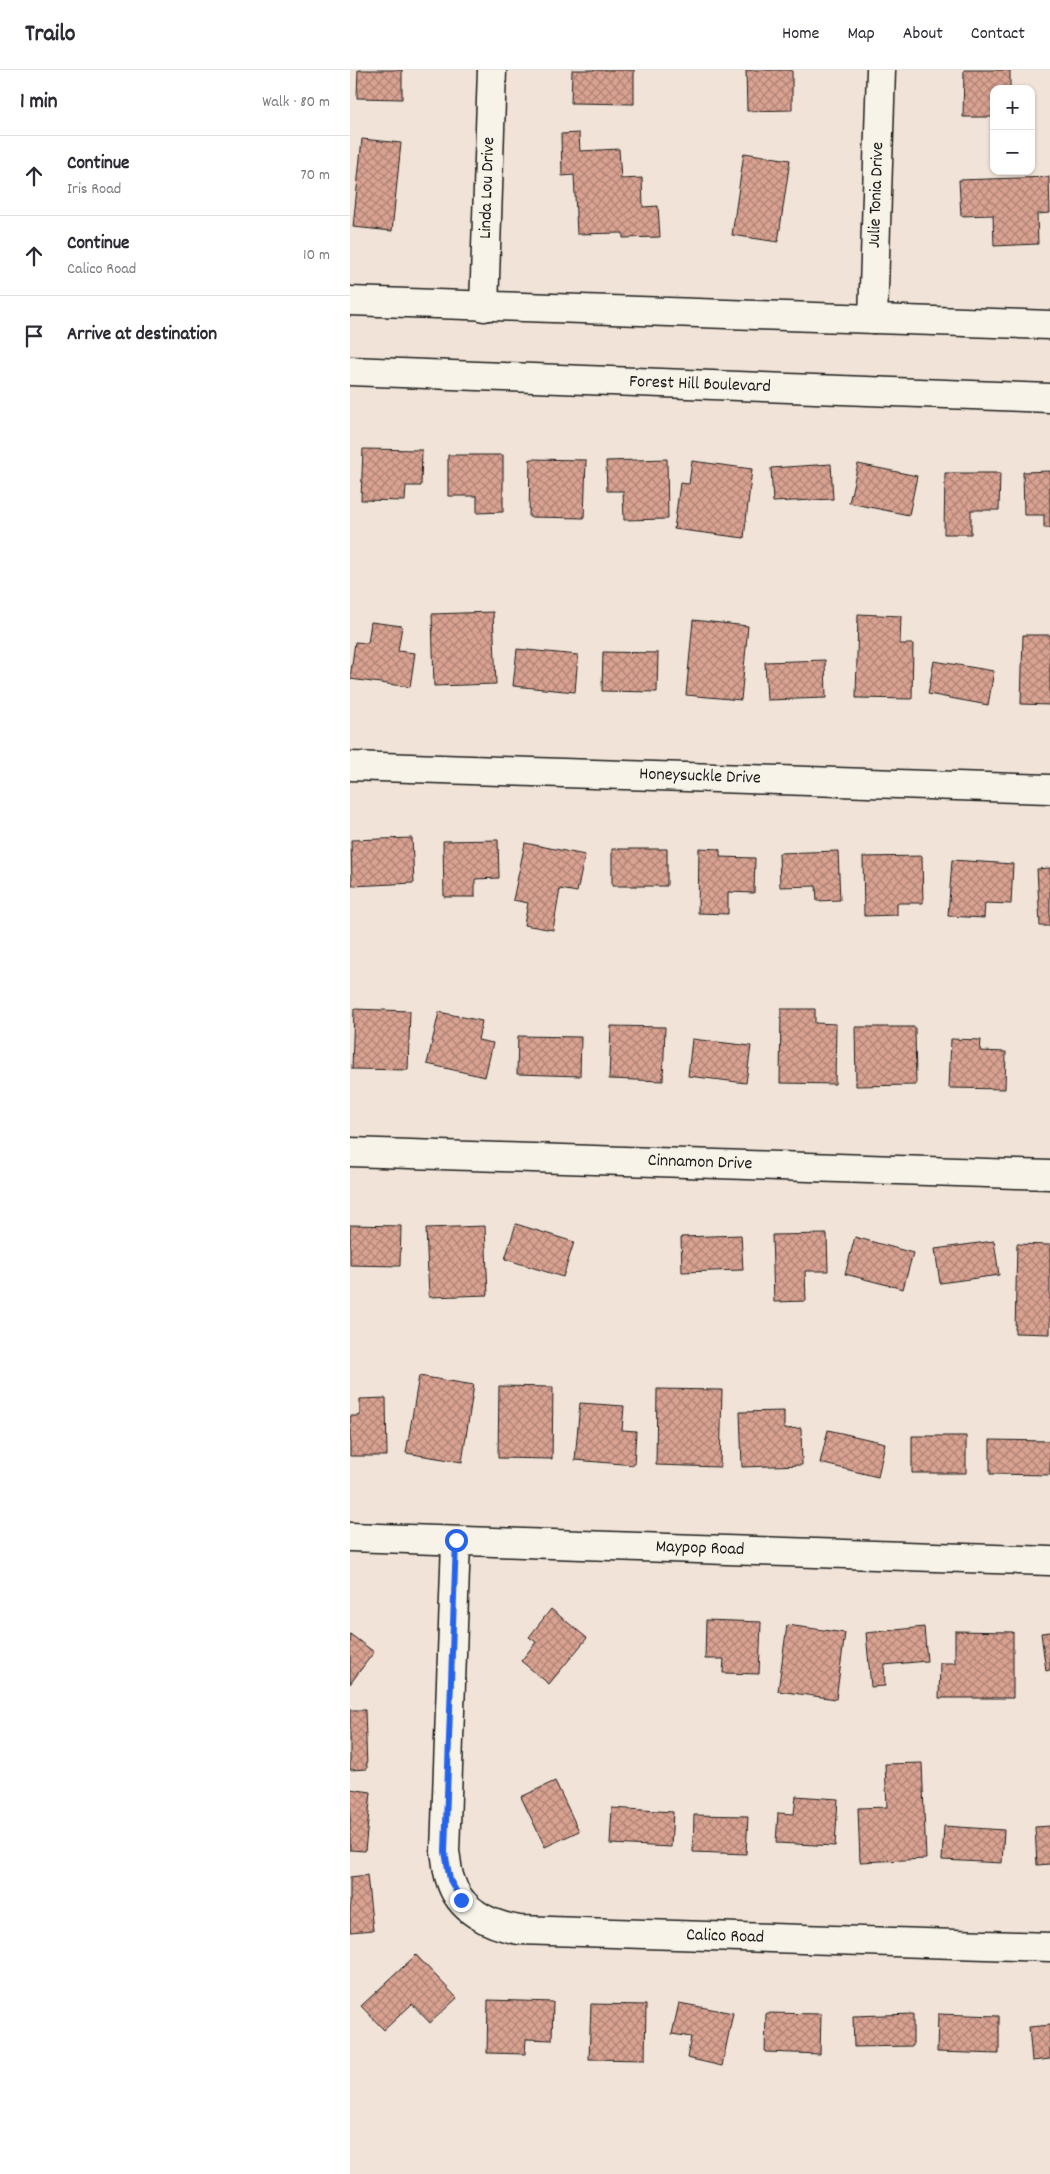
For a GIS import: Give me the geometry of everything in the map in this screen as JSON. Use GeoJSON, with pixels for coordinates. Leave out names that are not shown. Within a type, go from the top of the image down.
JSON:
{"type":"FeatureCollection","features":[{"type":"Feature","properties":{"kind":"street","name":"Linda Lou Drive"},"geometry":{"type":"LineString","coordinates":[[484,307],[492,70]]}},
{"type":"Feature","properties":{"kind":"street","name":"Julie Tonia Drive"},"geometry":{"type":"LineString","coordinates":[[873,319],[881,70]]}},
{"type":"Feature","properties":{"kind":"street"},"geometry":{"type":"LineString","coordinates":[[350,301],[1050,326]]}},
{"type":"Feature","properties":{"kind":"street","name":"Forest Hill Boulevard"},"geometry":{"type":"LineString","coordinates":[[350,371],[1050,398]]}},
{"type":"Feature","properties":{"kind":"street","name":"Honeysuckle Drive"},"geometry":{"type":"LineString","coordinates":[[350,766],[1050,788]]}},
{"type":"Feature","properties":{"kind":"street","name":"Cinnamon Drive"},"geometry":{"type":"LineString","coordinates":[[350,1152],[1050,1175]]}},
{"type":"Feature","properties":{"kind":"street","name":"Maypop Road"},"geometry":{"type":"LineString","coordinates":[[350,1537],[1050,1561]]}},
{"type":"Feature","properties":{"kind":"street","name":"Calico Road"},"geometry":{"type":"LineString","coordinates":[[456,1540],[445,1852],[450,1880],[461,1900],[478,1917],[498,1927],[519,1930],[1050,1947]]}},
{"type":"Feature","properties":{"kind":"building"},"geometry":{"type":"Polygon","coordinates":[[[358,70],[402,70],[402,99],[357,98],[358,70]]]}},
{"type":"Feature","properties":{"kind":"building"},"geometry":{"type":"Polygon","coordinates":[[[572,70],[634,70],[634,104],[571,103],[572,70]]]}},
{"type":"Feature","properties":{"kind":"building"},"geometry":{"type":"Polygon","coordinates":[[[746,70],[792,70],[792,110],[747,111],[746,70]]]}},
{"type":"Feature","properties":{"kind":"building"},"geometry":{"type":"Polygon","coordinates":[[[964,70],[1010,70],[1010,85],[990,85],[990,117],[963,117],[964,70]]]}},
{"type":"Feature","properties":{"kind":"building"},"geometry":{"type":"Polygon","coordinates":[[[579,133],[580,151],[619,149],[621,179],[642,178],[643,207],[658,206],[660,237],[623,238],[623,233],[577,234],[574,175],[562,176],[561,134],[579,133]]]}},
{"type":"Feature","properties":{"kind":"building"},"geometry":{"type":"Polygon","coordinates":[[[362,139],[401,143],[392,231],[353,227],[362,139]]]}},
{"type":"Feature","properties":{"kind":"building"},"geometry":{"type":"Polygon","coordinates":[[[744,153],[790,160],[778,242],[732,235],[744,153]]]}},
{"type":"Feature","properties":{"kind":"building"},"geometry":{"type":"Polygon","coordinates":[[[1049,177],[1050,213],[1037,214],[1038,244],[994,246],[993,215],[961,216],[959,180],[1049,177]]]}},
{"type":"Feature","properties":{"kind":"building"},"geometry":{"type":"Polygon","coordinates":[[[363,449],[422,450],[421,486],[406,486],[405,501],[361,500],[363,449]]]}},
{"type":"Feature","properties":{"kind":"building"},"geometry":{"type":"Polygon","coordinates":[[[448,455],[503,455],[503,512],[477,513],[477,496],[448,496],[448,455]]]}},
{"type":"Feature","properties":{"kind":"building"},"geometry":{"type":"Polygon","coordinates":[[[530,459],[586,460],[584,518],[529,517],[530,459]]]}},
{"type":"Feature","properties":{"kind":"building"},"geometry":{"type":"Polygon","coordinates":[[[667,459],[668,519],[624,520],[623,491],[607,491],[606,461],[667,459]]]}},
{"type":"Feature","properties":{"kind":"building"},"geometry":{"type":"Polygon","coordinates":[[[692,461],[752,469],[744,538],[674,529],[680,483],[689,484],[692,461]]]}},
{"type":"Feature","properties":{"kind":"building"},"geometry":{"type":"Polygon","coordinates":[[[831,464],[833,499],[773,502],[771,468],[831,464]]]}},
{"type":"Feature","properties":{"kind":"building"},"geometry":{"type":"Polygon","coordinates":[[[858,464],[917,476],[909,515],[849,503],[858,464]]]}},
{"type":"Feature","properties":{"kind":"building"},"geometry":{"type":"Polygon","coordinates":[[[1050,471],[1050,528],[1044,528],[1044,515],[1024,515],[1023,472],[1050,471]]]}},
{"type":"Feature","properties":{"kind":"building"},"geometry":{"type":"Polygon","coordinates":[[[945,473],[1000,473],[999,510],[971,510],[971,534],[944,534],[945,473]]]}},
{"type":"Feature","properties":{"kind":"building"},"geometry":{"type":"Polygon","coordinates":[[[493,612],[496,684],[434,686],[432,614],[493,612]]]}},
{"type":"Feature","properties":{"kind":"building"},"geometry":{"type":"Polygon","coordinates":[[[858,614],[901,616],[900,644],[913,644],[912,699],[856,698],[858,614]]]}},
{"type":"Feature","properties":{"kind":"building"},"geometry":{"type":"Polygon","coordinates":[[[693,620],[748,626],[741,700],[686,695],[693,620]]]}},
{"type":"Feature","properties":{"kind":"building"},"geometry":{"type":"Polygon","coordinates":[[[371,622],[402,626],[398,651],[415,653],[410,687],[350,679],[355,642],[368,643],[371,622]]]}},
{"type":"Feature","properties":{"kind":"building"},"geometry":{"type":"Polygon","coordinates":[[[1023,635],[1050,635],[1050,705],[1021,704],[1023,635]]]}},
{"type":"Feature","properties":{"kind":"building"},"geometry":{"type":"Polygon","coordinates":[[[517,649],[578,655],[575,692],[513,686],[517,649]]]}},
{"type":"Feature","properties":{"kind":"building"},"geometry":{"type":"Polygon","coordinates":[[[603,652],[658,653],[657,692],[602,691],[603,652]]]}},
{"type":"Feature","properties":{"kind":"building"},"geometry":{"type":"Polygon","coordinates":[[[825,660],[826,698],[767,700],[765,662],[825,660]]]}},
{"type":"Feature","properties":{"kind":"building"},"geometry":{"type":"Polygon","coordinates":[[[934,661],[994,671],[988,705],[928,694],[934,661]]]}},
{"type":"Feature","properties":{"kind":"building"},"geometry":{"type":"Polygon","coordinates":[[[412,838],[414,883],[352,886],[351,840],[412,838]]]}},
{"type":"Feature","properties":{"kind":"building"},"geometry":{"type":"Polygon","coordinates":[[[498,840],[499,878],[475,879],[475,897],[444,897],[443,841],[498,840]]]}},
{"type":"Feature","properties":{"kind":"building"},"geometry":{"type":"Polygon","coordinates":[[[525,843],[585,855],[577,892],[560,889],[553,930],[524,925],[528,903],[513,900],[525,843]]]}},
{"type":"Feature","properties":{"kind":"building"},"geometry":{"type":"Polygon","coordinates":[[[699,848],[720,849],[720,857],[755,858],[754,893],[728,892],[728,914],[698,913],[699,848]]]}},
{"type":"Feature","properties":{"kind":"building"},"geometry":{"type":"Polygon","coordinates":[[[612,849],[667,849],[667,886],[612,886],[612,849]]]}},
{"type":"Feature","properties":{"kind":"building"},"geometry":{"type":"Polygon","coordinates":[[[838,851],[840,900],[817,901],[816,886],[780,887],[779,853],[838,851]]]}},
{"type":"Feature","properties":{"kind":"building"},"geometry":{"type":"Polygon","coordinates":[[[922,856],[923,903],[897,903],[897,915],[864,916],[863,857],[922,856]]]}},
{"type":"Feature","properties":{"kind":"building"},"geometry":{"type":"Polygon","coordinates":[[[952,860],[1013,864],[1011,904],[985,903],[984,918],[948,916],[952,860]]]}},
{"type":"Feature","properties":{"kind":"building"},"geometry":{"type":"Polygon","coordinates":[[[1050,868],[1050,926],[1040,926],[1037,869],[1050,868]]]}},
{"type":"Feature","properties":{"kind":"building"},"geometry":{"type":"Polygon","coordinates":[[[354,1009],[410,1011],[408,1070],[352,1069],[354,1009]]]}},
{"type":"Feature","properties":{"kind":"building"},"geometry":{"type":"Polygon","coordinates":[[[781,1009],[815,1009],[815,1023],[836,1024],[835,1084],[780,1083],[781,1009]]]}},
{"type":"Feature","properties":{"kind":"building"},"geometry":{"type":"Polygon","coordinates":[[[439,1012],[482,1021],[478,1040],[493,1043],[485,1077],[427,1064],[439,1012]]]}},
{"type":"Feature","properties":{"kind":"building"},"geometry":{"type":"Polygon","coordinates":[[[611,1026],[665,1027],[663,1081],[609,1079],[611,1026]]]}},
{"type":"Feature","properties":{"kind":"building"},"geometry":{"type":"Polygon","coordinates":[[[855,1027],[915,1027],[916,1085],[856,1086],[855,1027]]]}},
{"type":"Feature","properties":{"kind":"building"},"geometry":{"type":"Polygon","coordinates":[[[518,1036],[581,1037],[580,1076],[517,1074],[518,1036]]]}},
{"type":"Feature","properties":{"kind":"building"},"geometry":{"type":"Polygon","coordinates":[[[692,1039],[751,1046],[746,1083],[688,1076],[692,1039]]]}},
{"type":"Feature","properties":{"kind":"building"},"geometry":{"type":"Polygon","coordinates":[[[951,1039],[981,1040],[980,1051],[1006,1052],[1005,1089],[949,1088],[951,1039]]]}},
{"type":"Feature","properties":{"kind":"building"},"geometry":{"type":"Polygon","coordinates":[[[516,1224],[574,1242],[563,1277],[505,1259],[516,1224]]]}},
{"type":"Feature","properties":{"kind":"building"},"geometry":{"type":"Polygon","coordinates":[[[350,1225],[401,1226],[400,1266],[350,1265],[350,1225]]]}},
{"type":"Feature","properties":{"kind":"building"},"geometry":{"type":"Polygon","coordinates":[[[485,1226],[488,1295],[429,1297],[426,1228],[485,1226]]]}},
{"type":"Feature","properties":{"kind":"building"},"geometry":{"type":"Polygon","coordinates":[[[827,1234],[828,1271],[805,1271],[806,1301],[774,1302],[772,1235],[827,1234]]]}},
{"type":"Feature","properties":{"kind":"building"},"geometry":{"type":"Polygon","coordinates":[[[741,1235],[743,1270],[682,1272],[681,1237],[741,1235]]]}},
{"type":"Feature","properties":{"kind":"building"},"geometry":{"type":"Polygon","coordinates":[[[855,1237],[913,1253],[903,1289],[845,1274],[855,1237]]]}},
{"type":"Feature","properties":{"kind":"building"},"geometry":{"type":"Polygon","coordinates":[[[994,1241],[999,1275],[940,1283],[935,1249],[994,1241]]]}},
{"type":"Feature","properties":{"kind":"building"},"geometry":{"type":"Polygon","coordinates":[[[1017,1244],[1050,1245],[1050,1334],[1015,1333],[1017,1244]]]}},
{"type":"Feature","properties":{"kind":"building"},"geometry":{"type":"Polygon","coordinates":[[[419,1376],[474,1385],[462,1462],[406,1453],[419,1376]]]}},
{"type":"Feature","properties":{"kind":"building"},"geometry":{"type":"Polygon","coordinates":[[[499,1386],[553,1387],[552,1459],[498,1458],[499,1386]]]}},
{"type":"Feature","properties":{"kind":"building"},"geometry":{"type":"Polygon","coordinates":[[[657,1389],[722,1390],[720,1467],[656,1465],[657,1389]]]}},
{"type":"Feature","properties":{"kind":"building"},"geometry":{"type":"Polygon","coordinates":[[[386,1398],[387,1456],[350,1456],[350,1416],[360,1416],[360,1399],[386,1398]]]}},
{"type":"Feature","properties":{"kind":"building"},"geometry":{"type":"Polygon","coordinates":[[[580,1403],[624,1406],[622,1430],[636,1431],[634,1465],[575,1460],[580,1403]]]}},
{"type":"Feature","properties":{"kind":"building"},"geometry":{"type":"Polygon","coordinates":[[[784,1411],[784,1429],[801,1428],[802,1465],[742,1467],[740,1412],[784,1411]]]}},
{"type":"Feature","properties":{"kind":"building"},"geometry":{"type":"Polygon","coordinates":[[[828,1430],[885,1443],[878,1477],[820,1463],[828,1430]]]}},
{"type":"Feature","properties":{"kind":"building"},"geometry":{"type":"Polygon","coordinates":[[[912,1436],[966,1436],[966,1473],[912,1473],[912,1436]]]}},
{"type":"Feature","properties":{"kind":"building"},"geometry":{"type":"Polygon","coordinates":[[[990,1440],[1050,1441],[1050,1475],[990,1474],[990,1440]]]}},
{"type":"Feature","properties":{"kind":"building"},"geometry":{"type":"Polygon","coordinates":[[[551,1609],[587,1638],[549,1684],[521,1661],[536,1642],[529,1637],[551,1609]]]}},
{"type":"Feature","properties":{"kind":"building"},"geometry":{"type":"Polygon","coordinates":[[[706,1620],[761,1622],[759,1674],[723,1673],[724,1659],[705,1659],[706,1620]]]}},
{"type":"Feature","properties":{"kind":"building"},"geometry":{"type":"Polygon","coordinates":[[[787,1625],[845,1633],[836,1699],[778,1691],[787,1625]]]}},
{"type":"Feature","properties":{"kind":"building"},"geometry":{"type":"Polygon","coordinates":[[[924,1627],[927,1661],[884,1665],[885,1686],[871,1687],[866,1633],[924,1627]]]}},
{"type":"Feature","properties":{"kind":"building"},"geometry":{"type":"Polygon","coordinates":[[[955,1631],[1013,1632],[1013,1698],[939,1698],[940,1663],[955,1663],[955,1631]]]}},
{"type":"Feature","properties":{"kind":"building"},"geometry":{"type":"Polygon","coordinates":[[[1050,1632],[1050,1670],[1046,1671],[1041,1633],[1050,1632]]]}},
{"type":"Feature","properties":{"kind":"building"},"geometry":{"type":"Polygon","coordinates":[[[350,1634],[374,1652],[350,1684],[350,1634]]]}},
{"type":"Feature","properties":{"kind":"building"},"geometry":{"type":"Polygon","coordinates":[[[350,1710],[365,1710],[367,1769],[350,1770],[350,1710]]]}},
{"type":"Feature","properties":{"kind":"building"},"geometry":{"type":"Polygon","coordinates":[[[922,1763],[926,1859],[860,1862],[858,1808],[887,1807],[885,1764],[922,1763]]]}},
{"type":"Feature","properties":{"kind":"building"},"geometry":{"type":"Polygon","coordinates":[[[555,1781],[579,1831],[545,1847],[521,1797],[555,1781]]]}},
{"type":"Feature","properties":{"kind":"building"},"geometry":{"type":"Polygon","coordinates":[[[350,1789],[371,1792],[365,1851],[350,1850],[350,1789]]]}},
{"type":"Feature","properties":{"kind":"building"},"geometry":{"type":"Polygon","coordinates":[[[796,1796],[838,1799],[835,1846],[776,1843],[778,1813],[794,1814],[796,1796]]]}},
{"type":"Feature","properties":{"kind":"building"},"geometry":{"type":"Polygon","coordinates":[[[612,1808],[673,1812],[671,1847],[610,1844],[612,1808]]]}},
{"type":"Feature","properties":{"kind":"building"},"geometry":{"type":"Polygon","coordinates":[[[694,1815],[748,1816],[746,1854],[693,1852],[694,1815]]]}},
{"type":"Feature","properties":{"kind":"building"},"geometry":{"type":"Polygon","coordinates":[[[944,1826],[1004,1830],[1002,1863],[942,1860],[944,1826]]]}},
{"type":"Feature","properties":{"kind":"building"},"geometry":{"type":"Polygon","coordinates":[[[1050,1826],[1050,1864],[1037,1865],[1035,1827],[1050,1826]]]}},
{"type":"Feature","properties":{"kind":"building"},"geometry":{"type":"Polygon","coordinates":[[[367,1875],[373,1930],[350,1932],[350,1877],[367,1875]]]}},
{"type":"Feature","properties":{"kind":"building"},"geometry":{"type":"Polygon","coordinates":[[[416,1955],[457,1998],[430,2023],[412,2004],[384,2030],[361,2006],[416,1955]]]}},
{"type":"Feature","properties":{"kind":"building"},"geometry":{"type":"Polygon","coordinates":[[[488,2000],[553,2002],[552,2040],[526,2039],[525,2054],[487,2053],[488,2000]]]}},
{"type":"Feature","properties":{"kind":"building"},"geometry":{"type":"Polygon","coordinates":[[[679,2003],[733,2013],[722,2066],[687,2058],[691,2037],[672,2034],[679,2003]]]}},
{"type":"Feature","properties":{"kind":"building"},"geometry":{"type":"Polygon","coordinates":[[[591,2004],[646,2005],[645,2060],[589,2059],[591,2004]]]}},
{"type":"Feature","properties":{"kind":"building"},"geometry":{"type":"Polygon","coordinates":[[[766,2013],[821,2014],[820,2054],[765,2052],[766,2013]]]}},
{"type":"Feature","properties":{"kind":"building"},"geometry":{"type":"Polygon","coordinates":[[[913,2014],[913,2046],[854,2047],[853,2016],[913,2014]]]}},
{"type":"Feature","properties":{"kind":"building"},"geometry":{"type":"Polygon","coordinates":[[[938,2014],[999,2016],[999,2054],[937,2052],[938,2014]]]}},
{"type":"Feature","properties":{"kind":"building"},"geometry":{"type":"Polygon","coordinates":[[[1050,2025],[1050,2059],[1032,2061],[1029,2027],[1050,2025]]]}},
{"type":"Feature","properties":{"kind":"route"},"geometry":{"type":"LineString","coordinates":[[456,1540],[445,1852],[450,1880],[461,1900]]}}]}
